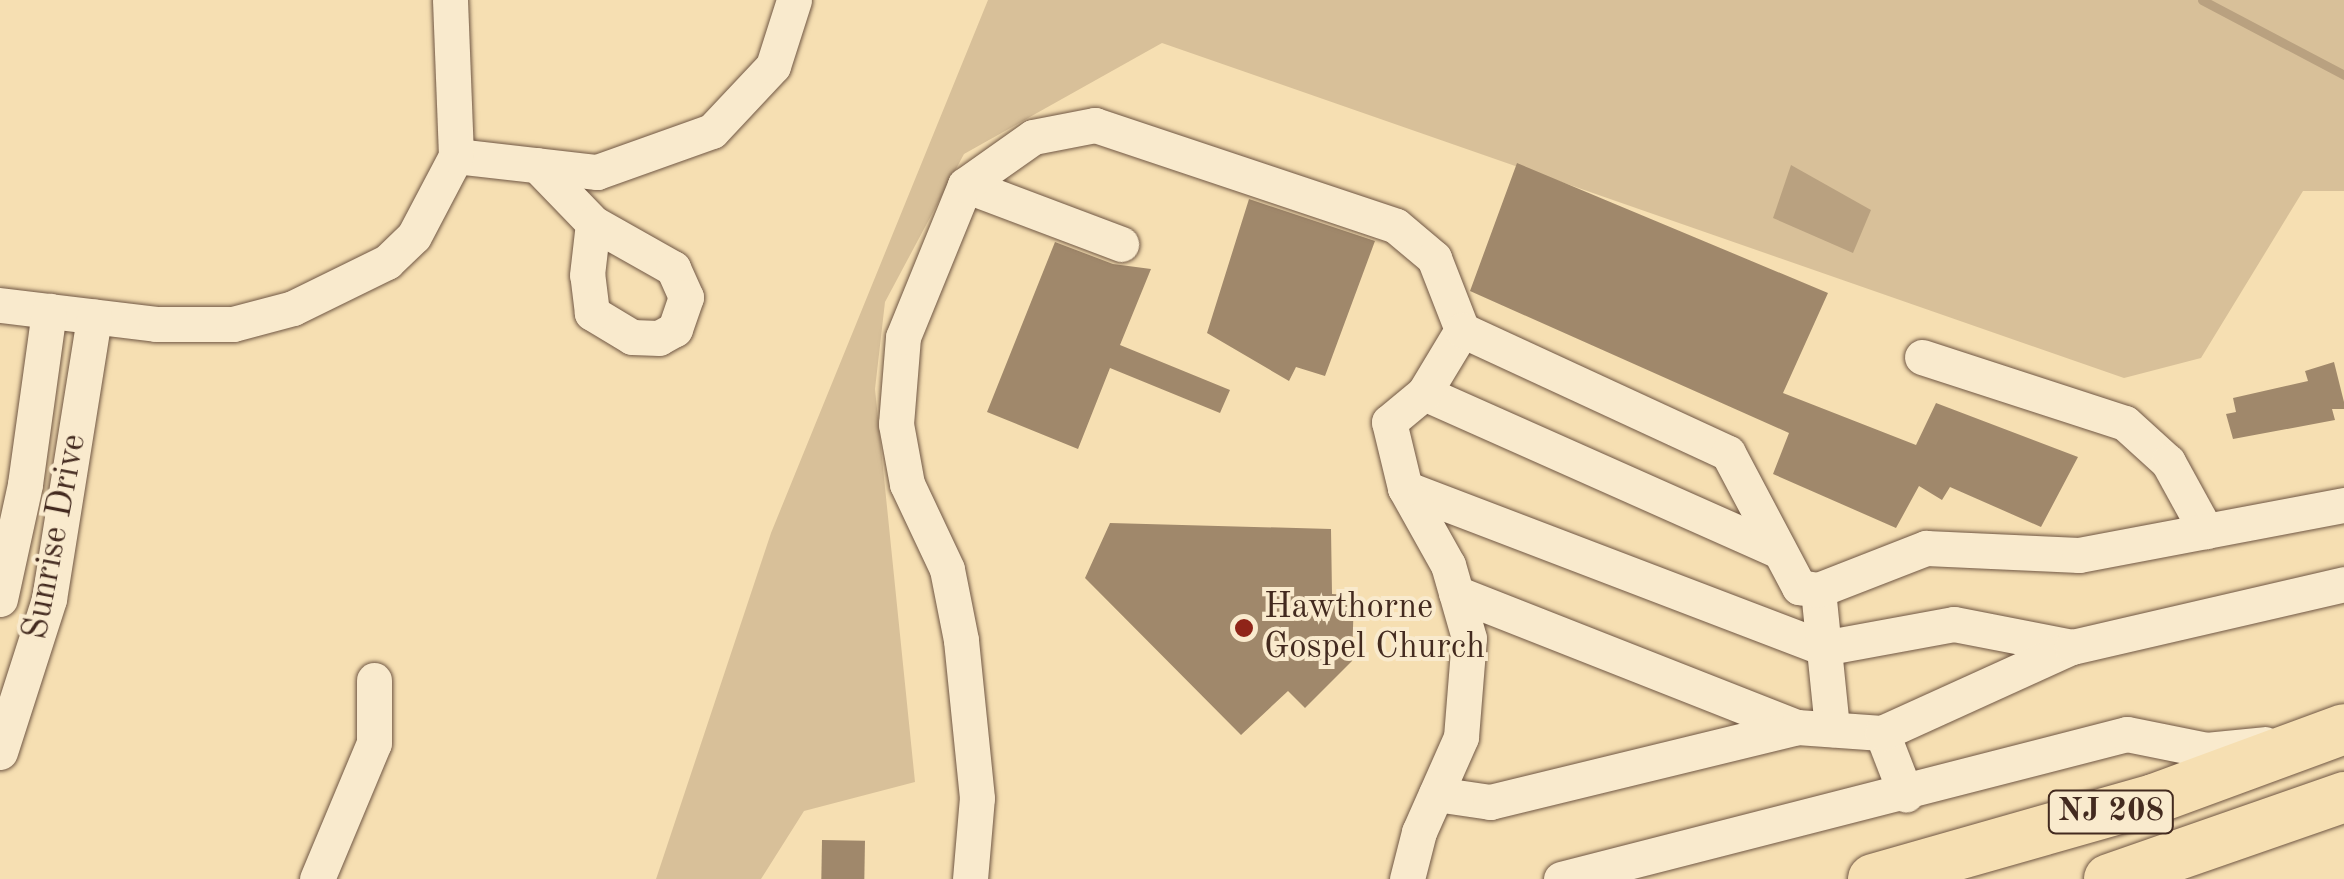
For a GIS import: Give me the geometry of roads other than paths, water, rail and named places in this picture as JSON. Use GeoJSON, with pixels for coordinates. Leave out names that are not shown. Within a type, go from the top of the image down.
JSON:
{"type":"FeatureCollection","features":[{"type":"Feature","properties":{"kind":"highway","name":"NJ 208"},"geometry":{"type":"LineString","coordinates":[[1873,879],[2136,804],[2344,728]]}},
{"type":"Feature","properties":{"kind":"highway","name":"NJ 208"},"geometry":{"type":"LineString","coordinates":[[2109,879],[2344,796]]}},
{"type":"Feature","properties":{"kind":"street"},"geometry":{"type":"LineString","coordinates":[[0,305],[94,316],[233,324],[340,288],[414,236],[456,156],[450,0]]}},
{"type":"Feature","properties":{"kind":"street"},"geometry":{"type":"LineString","coordinates":[[456,156],[597,172],[712,131],[772,66],[794,0]]}},
{"type":"Feature","properties":{"kind":"street"},"geometry":{"type":"LineString","coordinates":[[970,879],[977,798],[961,640],[947,569],[907,484],[896,424],[903,337],[966,185],[1033,136],[1096,126],[1396,226],[1434,258],[1462,330],[1728,452],[1776,550],[1799,587],[1818,590],[1926,548],[2079,555],[2344,505]]}},
{"type":"Feature","properties":{"kind":"street"},"geometry":{"type":"LineString","coordinates":[[538,165],[593,223]]}},
{"type":"Feature","properties":{"kind":"street"},"geometry":{"type":"LineString","coordinates":[[966,185],[1121,244]]}},
{"type":"Feature","properties":{"kind":"street","name":"Sunrise Drive"},"geometry":{"type":"LineString","coordinates":[[0,599],[25,484],[49,311]]}},
{"type":"Feature","properties":{"kind":"street","name":"Sunrise Drive"},"geometry":{"type":"LineString","coordinates":[[0,752],[10,700],[70,489],[94,316]]}},
{"type":"Feature","properties":{"kind":"street"},"geometry":{"type":"LineString","coordinates":[[1407,879],[1461,736],[1469,638],[1456,593],[1405,488],[1389,422],[1424,393],[1462,330]]}},
{"type":"Feature","properties":{"kind":"street"},"geometry":{"type":"LineString","coordinates":[[1922,356],[2125,423],[2168,462],[2206,531]]}},
{"type":"Feature","properties":{"kind":"street"},"geometry":{"type":"LineString","coordinates":[[1424,393],[1776,550]]}},
{"type":"Feature","properties":{"kind":"street"},"geometry":{"type":"LineString","coordinates":[[1405,488],[1823,648],[1954,624],[2072,648]]}},
{"type":"Feature","properties":{"kind":"street"},"geometry":{"type":"LineString","coordinates":[[1456,593],[1814,728],[1882,734],[2072,648],[2344,584]]}},
{"type":"Feature","properties":{"kind":"street"},"geometry":{"type":"LineString","coordinates":[[1814,728],[1823,648],[1818,590]]}},
{"type":"Feature","properties":{"kind":"street"},"geometry":{"type":"LineString","coordinates":[[317,879],[374,743],[374,680]]}},
{"type":"Feature","properties":{"kind":"street"},"geometry":{"type":"LineString","coordinates":[[1436,794],[1490,802],[1814,728]]}},
{"type":"Feature","properties":{"kind":"street"},"geometry":{"type":"LineString","coordinates":[[1560,879],[1906,796],[2127,734],[2206,750],[2344,728]]}},
{"type":"Feature","properties":{"kind":"street"},"geometry":{"type":"LineString","coordinates":[[1882,734],[1906,796]]}},
{"type":"Feature","properties":{"kind":"waterway"},"geometry":{"type":"LineString","coordinates":[[2202,0],[2344,75]]}},
{"type":"Feature","properties":{"kind":"place","name":"Hawthorne Gospel Church"},"geometry":{"type":"Point","coordinates":[1244,628]}}]}
